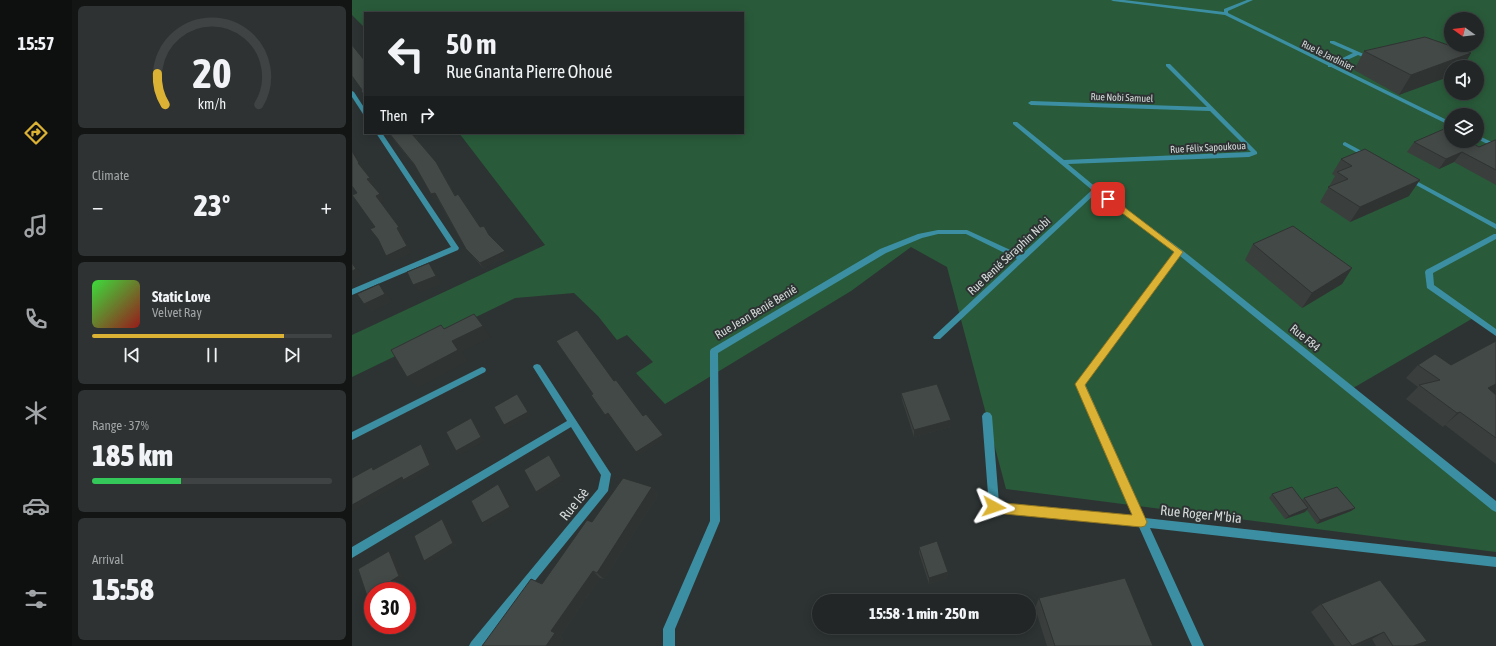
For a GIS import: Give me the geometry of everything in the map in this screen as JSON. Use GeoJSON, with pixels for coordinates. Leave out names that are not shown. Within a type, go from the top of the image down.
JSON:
{"type":"FeatureCollection","features":[{"type":"Feature","properties":{"kind":"street","name":"Rue le Jardinier"},"geometry":{"type":"LineString","coordinates":[[1112,0],[1226,14],[1444,121]]}},
{"type":"Feature","properties":{"kind":"street"},"geometry":{"type":"LineString","coordinates":[[1226,14],[1226,10],[1251,0]]}},
{"type":"Feature","properties":{"kind":"street"},"geometry":{"type":"LineString","coordinates":[[1332,42],[1379,62]]}},
{"type":"Feature","properties":{"kind":"street"},"geometry":{"type":"LineString","coordinates":[[1330,66],[1358,53]]}},
{"type":"Feature","properties":{"kind":"street","name":"Rue Félix Sapoukoua"},"geometry":{"type":"LineString","coordinates":[[1062,162],[1249,155],[1255,153],[1168,65]]}},
{"type":"Feature","properties":{"kind":"street"},"geometry":{"type":"LineString","coordinates":[[352,93],[364,111]]}},
{"type":"Feature","properties":{"kind":"street","name":"Rue Nobi Samuel"},"geometry":{"type":"LineString","coordinates":[[1031,103],[1211,109]]}},
{"type":"Feature","properties":{"kind":"street","name":"Rue F84"},"geometry":{"type":"LineString","coordinates":[[1015,123],[1096,190],[1179,252],[1496,507]]}},
{"type":"Feature","properties":{"kind":"street"},"geometry":{"type":"LineString","coordinates":[[352,292],[455,248],[380,134]]}},
{"type":"Feature","properties":{"kind":"street"},"geometry":{"type":"LineString","coordinates":[[1484,140],[1496,146]]}},
{"type":"Feature","properties":{"kind":"street"},"geometry":{"type":"LineString","coordinates":[[1344,144],[1372,159]]}},
{"type":"Feature","properties":{"kind":"street"},"geometry":{"type":"LineString","coordinates":[[1400,174],[1496,226]]}},
{"type":"Feature","properties":{"kind":"street","name":"Rue Benié Séraphin Nobi"},"geometry":{"type":"LineString","coordinates":[[937,337],[1096,190]]}},
{"type":"Feature","properties":{"kind":"street","name":"Rue Jean Benié Benié"},"geometry":{"type":"LineString","coordinates":[[669,646],[669,629],[715,521],[714,351],[883,251],[920,236],[938,232],[967,232],[1022,259]]}},
{"type":"Feature","properties":{"kind":"street"},"geometry":{"type":"LineString","coordinates":[[1496,236],[1429,272],[1430,286],[1496,332]]}},
{"type":"Feature","properties":{"kind":"street"},"geometry":{"type":"LineString","coordinates":[[1179,252],[1080,384],[1198,646]]}},
{"type":"Feature","properties":{"kind":"street","name":"Rue Isè"},"geometry":{"type":"LineString","coordinates":[[475,646],[603,491],[606,474],[536,367]]}},
{"type":"Feature","properties":{"kind":"street"},"geometry":{"type":"LineString","coordinates":[[352,436],[482,370]]}},
{"type":"Feature","properties":{"kind":"street","name":"Rue Roger M'bia"},"geometry":{"type":"LineString","coordinates":[[987,416],[994,507],[1496,562]]}},
{"type":"Feature","properties":{"kind":"street"},"geometry":{"type":"LineString","coordinates":[[352,553],[572,422]]}},
{"type":"Feature","properties":{"kind":"green space"},"geometry":{"type":"Polygon","coordinates":[[[352,0],[1496,0],[1496,330],[1475,317],[1348,391],[1496,507],[1496,552],[1006,489],[947,267],[911,247],[851,291],[665,404],[636,373],[653,362],[627,335],[617,340],[598,316],[574,293],[515,298],[352,377],[352,335],[545,245],[460,134],[744,134],[744,12],[364,12],[364,27],[352,15],[352,0]]]}},
{"type":"Feature","properties":{"kind":"building"},"geometry":{"type":"Polygon","coordinates":[[[1425,37],[1444,44],[1444,52],[1471,53],[1452,60],[1444,60],[1444,63],[1411,75],[1364,51],[1425,37]]]}},
{"type":"Feature","properties":{"kind":"building"},"geometry":{"type":"Polygon","coordinates":[[[352,45],[364,60],[364,96],[352,76],[352,45]]]}},
{"type":"Feature","properties":{"kind":"building"},"geometry":{"type":"Polygon","coordinates":[[[1444,129],[1444,148],[1484,148],[1484,145],[1496,140],[1496,170],[1462,152],[1446,159],[1414,142],[1444,129]]]}},
{"type":"Feature","properties":{"kind":"building"},"geometry":{"type":"Polygon","coordinates":[[[390,134],[412,134],[436,162],[455,196],[458,194],[480,227],[484,226],[489,235],[505,251],[480,263],[466,249],[435,193],[431,194],[414,164],[390,134]]]}},
{"type":"Feature","properties":{"kind":"building"},"geometry":{"type":"Polygon","coordinates":[[[1365,149],[1420,180],[1360,207],[1328,187],[1348,179],[1337,172],[1352,166],[1341,159],[1365,149]]]}},
{"type":"Feature","properties":{"kind":"building"},"geometry":{"type":"Polygon","coordinates":[[[352,151],[358,163],[370,178],[367,179],[380,194],[376,196],[399,227],[397,228],[407,246],[386,256],[378,239],[370,229],[375,227],[352,195],[357,193],[352,186],[352,151]]]}},
{"type":"Feature","properties":{"kind":"building"},"geometry":{"type":"Polygon","coordinates":[[[1293,226],[1352,268],[1312,293],[1253,244],[1293,226]]]}},
{"type":"Feature","properties":{"kind":"building"},"geometry":{"type":"Polygon","coordinates":[[[352,263],[356,269],[352,271],[352,263]]]}},
{"type":"Feature","properties":{"kind":"building"},"geometry":{"type":"Polygon","coordinates":[[[429,263],[436,276],[413,285],[407,272],[429,263]]]}},
{"type":"Feature","properties":{"kind":"building"},"geometry":{"type":"Polygon","coordinates":[[[379,284],[385,294],[364,304],[357,294],[379,284]]]}},
{"type":"Feature","properties":{"kind":"building"},"geometry":{"type":"Polygon","coordinates":[[[474,314],[483,326],[452,341],[458,350],[407,377],[391,350],[441,325],[444,329],[474,314]]]}},
{"type":"Feature","properties":{"kind":"building"},"geometry":{"type":"Polygon","coordinates":[[[577,330],[614,381],[616,380],[643,416],[646,414],[663,435],[636,452],[608,413],[605,415],[591,395],[593,394],[556,341],[577,330]]]}},
{"type":"Feature","properties":{"kind":"building"},"geometry":{"type":"Polygon","coordinates":[[[1496,341],[1496,384],[1488,388],[1496,395],[1496,438],[1460,412],[1457,413],[1419,385],[1440,380],[1418,365],[1435,354],[1451,365],[1496,341]]]}},
{"type":"Feature","properties":{"kind":"building"},"geometry":{"type":"Polygon","coordinates":[[[937,384],[951,420],[914,430],[901,393],[937,384]]]}},
{"type":"Feature","properties":{"kind":"building"},"geometry":{"type":"Polygon","coordinates":[[[517,394],[528,412],[504,425],[494,407],[517,394]]]}},
{"type":"Feature","properties":{"kind":"building"},"geometry":{"type":"Polygon","coordinates":[[[471,418],[481,437],[456,451],[446,432],[471,418]]]}},
{"type":"Feature","properties":{"kind":"building"},"geometry":{"type":"Polygon","coordinates":[[[421,444],[430,465],[403,480],[402,477],[352,505],[352,478],[372,467],[373,470],[421,444]]]}},
{"type":"Feature","properties":{"kind":"building"},"geometry":{"type":"Polygon","coordinates":[[[549,455],[561,476],[536,492],[524,470],[549,455]]]}},
{"type":"Feature","properties":{"kind":"building"},"geometry":{"type":"Polygon","coordinates":[[[623,478],[652,487],[597,573],[593,571],[551,631],[555,633],[546,646],[482,646],[531,579],[542,584],[587,520],[592,522],[623,478]]]}},
{"type":"Feature","properties":{"kind":"building"},"geometry":{"type":"Polygon","coordinates":[[[498,484],[510,507],[482,523],[471,501],[498,484]]]}},
{"type":"Feature","properties":{"kind":"building"},"geometry":{"type":"Polygon","coordinates":[[[1292,487],[1308,508],[1289,516],[1272,494],[1292,487]]]}},
{"type":"Feature","properties":{"kind":"building"},"geometry":{"type":"Polygon","coordinates":[[[1337,487],[1355,508],[1320,520],[1304,498],[1337,487]]]}},
{"type":"Feature","properties":{"kind":"building"},"geometry":{"type":"Polygon","coordinates":[[[442,519],[453,543],[424,561],[414,536],[442,519]]]}},
{"type":"Feature","properties":{"kind":"building"},"geometry":{"type":"Polygon","coordinates":[[[937,541],[948,572],[929,578],[919,547],[937,541]]]}},
{"type":"Feature","properties":{"kind":"building"},"geometry":{"type":"Polygon","coordinates":[[[389,551],[399,576],[389,582],[364,582],[364,587],[358,569],[389,551]]]}},
{"type":"Feature","properties":{"kind":"building"},"geometry":{"type":"Polygon","coordinates":[[[1125,578],[1153,646],[1055,646],[1039,598],[1125,578]]]}},
{"type":"Feature","properties":{"kind":"building"},"geometry":{"type":"Polygon","coordinates":[[[1380,580],[1427,641],[1413,646],[1393,646],[1384,632],[1352,646],[1321,604],[1380,580]]]}},
{"type":"Feature","properties":{"kind":"route"},"geometry":{"type":"LineString","coordinates":[[994,507],[1141,522],[1080,384],[1179,252],[1108,199]]}}]}
